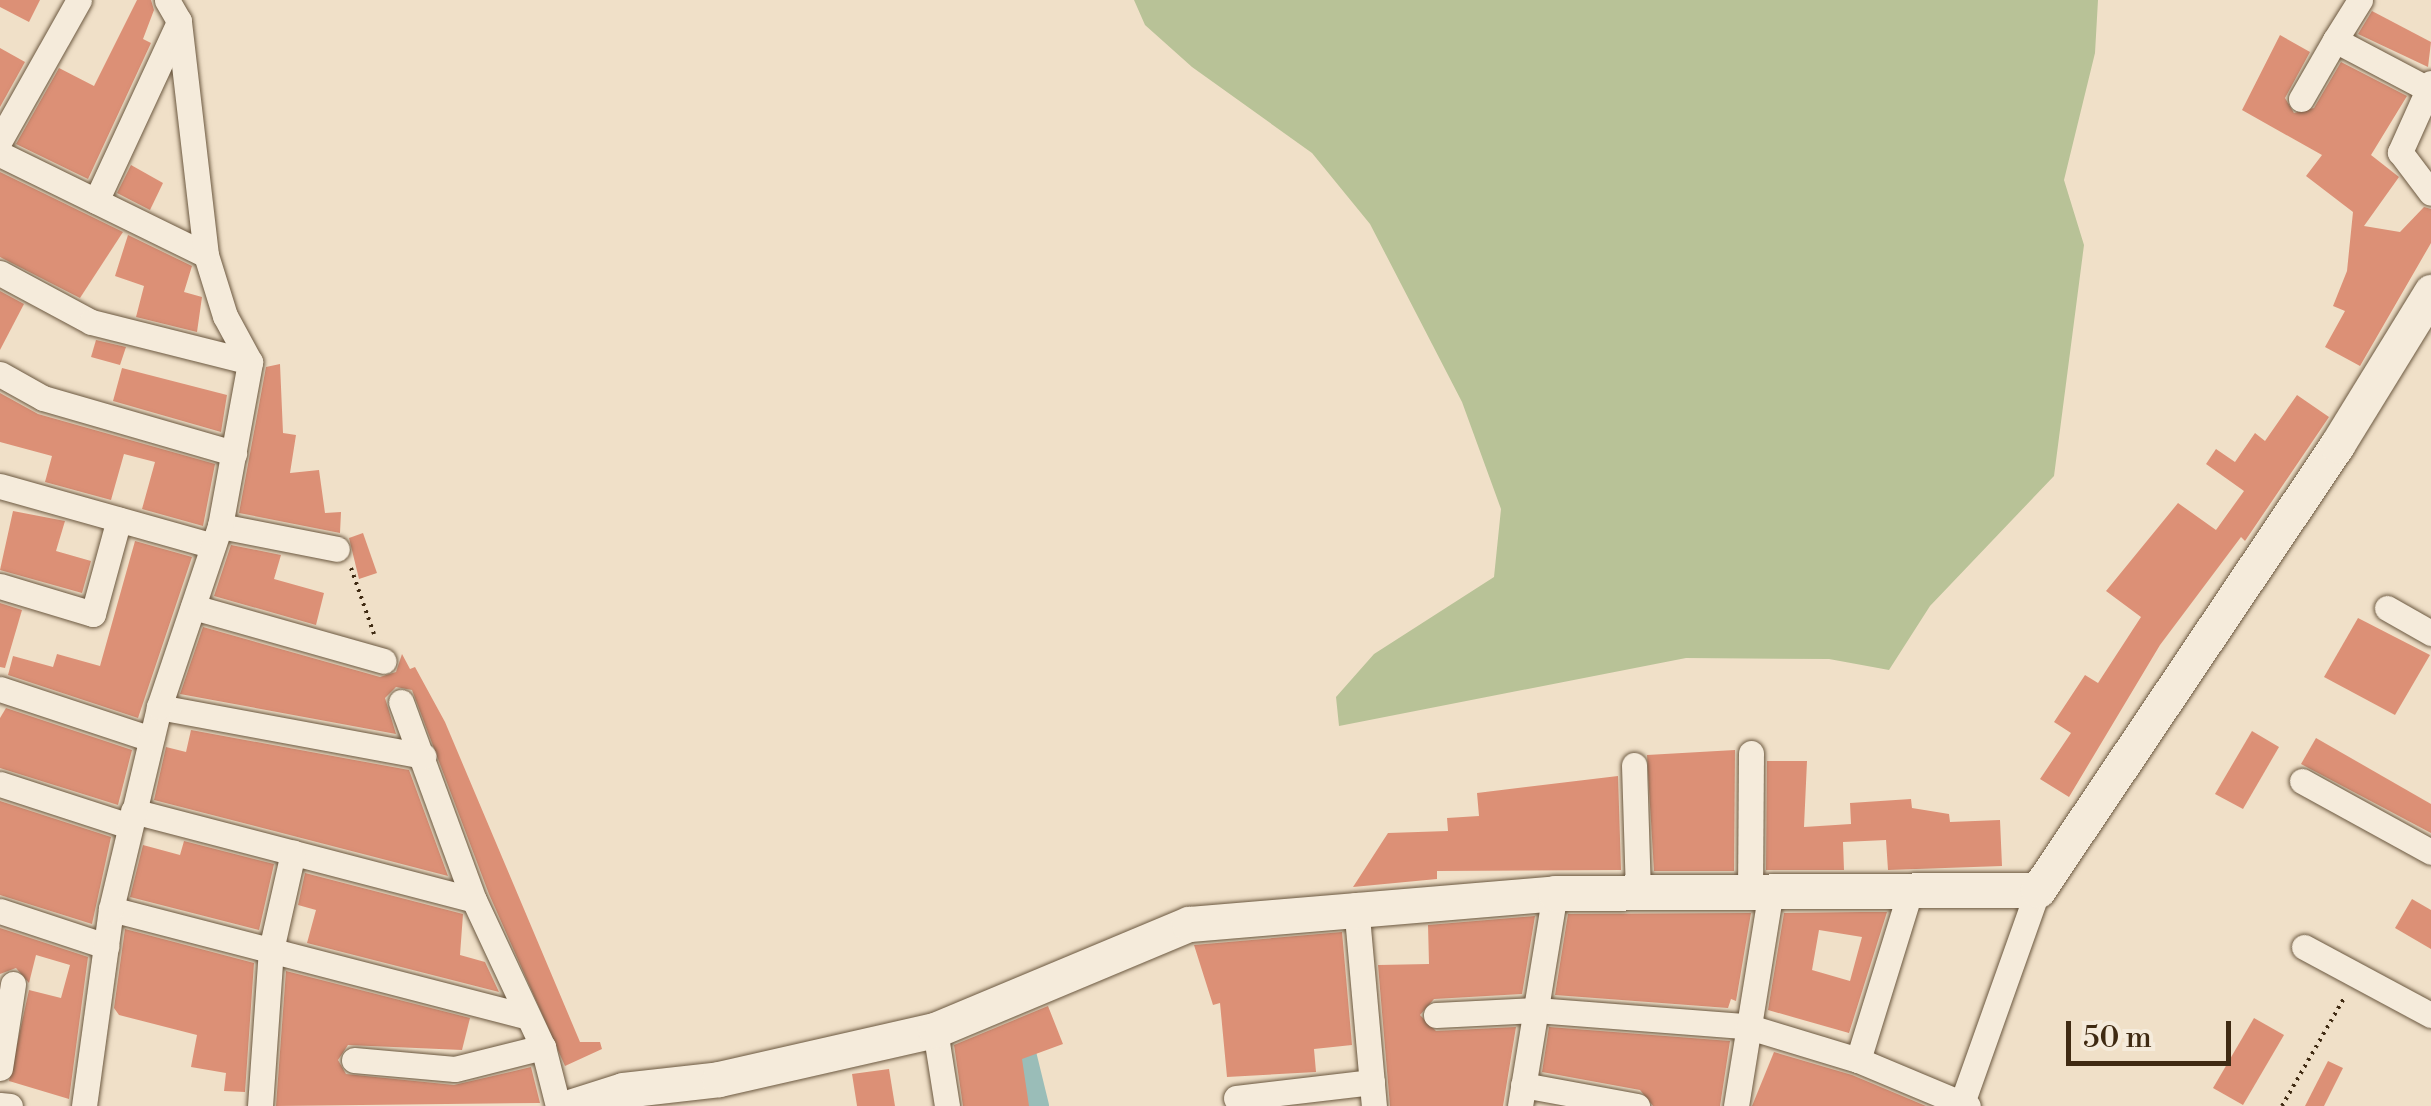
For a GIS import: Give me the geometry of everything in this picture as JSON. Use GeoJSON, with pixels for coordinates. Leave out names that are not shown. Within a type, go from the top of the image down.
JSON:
{"type":"FeatureCollection","features":[{"type":"Feature","properties":{"kind":"street"},"geometry":{"type":"LineString","coordinates":[[0,140],[79,0]]}},
{"type":"Feature","properties":{"kind":"street"},"geometry":{"type":"LineString","coordinates":[[2301,99],[2360,0]]}},
{"type":"Feature","properties":{"kind":"street"},"geometry":{"type":"LineString","coordinates":[[96,201],[173,11]]}},
{"type":"Feature","properties":{"kind":"street"},"geometry":{"type":"LineString","coordinates":[[84,1106],[111,909],[131,818],[160,708],[216,536],[250,362],[226,316],[206,255],[173,11]]}},
{"type":"Feature","properties":{"kind":"street"},"geometry":{"type":"LineString","coordinates":[[2335,40],[2429,86],[2400,152],[2431,193]]}},
{"type":"Feature","properties":{"kind":"street"},"geometry":{"type":"LineString","coordinates":[[0,154],[206,255]]}},
{"type":"Feature","properties":{"kind":"street"},"geometry":{"type":"LineString","coordinates":[[0,273],[91,322],[250,362]]}},
{"type":"Feature","properties":{"kind":"street"},"geometry":{"type":"LineString","coordinates":[[1436,1015],[1536,1010],[1746,1026],[1858,1060],[1933,1099],[1965,1104],[2038,890],[2337,446],[2431,292]]}},
{"type":"Feature","properties":{"kind":"street"},"geometry":{"type":"LineString","coordinates":[[0,374],[43,398],[234,453]]}},
{"type":"Feature","properties":{"kind":"street"},"geometry":{"type":"LineString","coordinates":[[0,486],[119,520],[338,550]]}},
{"type":"Feature","properties":{"kind":"street"},"geometry":{"type":"LineString","coordinates":[[0,586],[94,614],[119,520]]}},
{"type":"Feature","properties":{"kind":"street"},"geometry":{"type":"LineString","coordinates":[[193,606],[384,661]]}},
{"type":"Feature","properties":{"kind":"street"},"geometry":{"type":"LineString","coordinates":[[2387,608],[2431,633]]}},
{"type":"Feature","properties":{"kind":"street"},"geometry":{"type":"LineString","coordinates":[[0,690],[151,740]]}},
{"type":"Feature","properties":{"kind":"street"},"geometry":{"type":"LineString","coordinates":[[401,702],[474,900],[543,1047],[558,1106]]}},
{"type":"Feature","properties":{"kind":"street"},"geometry":{"type":"LineString","coordinates":[[160,708],[423,756]]}},
{"type":"Feature","properties":{"kind":"street"},"geometry":{"type":"LineString","coordinates":[[1736,1106],[1760,895],[1751,753]]}},
{"type":"Feature","properties":{"kind":"street"},"geometry":{"type":"LineString","coordinates":[[1634,764],[1638,894]]}},
{"type":"Feature","properties":{"kind":"street"},"geometry":{"type":"LineString","coordinates":[[2302,781],[2431,852]]}},
{"type":"Feature","properties":{"kind":"street"},"geometry":{"type":"LineString","coordinates":[[0,784],[131,818],[293,852],[474,900]]}},
{"type":"Feature","properties":{"kind":"street"},"geometry":{"type":"LineString","coordinates":[[260,1106],[271,950],[293,852]]}},
{"type":"Feature","properties":{"kind":"street"},"geometry":{"type":"LineString","coordinates":[[573,1106],[624,1090],[719,1079],[936,1030],[1189,924],[1356,905],[1555,893],[1760,895],[2038,890]]}},
{"type":"Feature","properties":{"kind":"street"},"geometry":{"type":"LineString","coordinates":[[1858,1060],[1910,892]]}},
{"type":"Feature","properties":{"kind":"street"},"geometry":{"type":"LineString","coordinates":[[1555,893],[1522,1096],[1637,1106]]}},
{"type":"Feature","properties":{"kind":"street"},"geometry":{"type":"LineString","coordinates":[[1236,1098],[1373,1094],[1356,905]]}},
{"type":"Feature","properties":{"kind":"street"},"geometry":{"type":"LineString","coordinates":[[111,909],[526,1016]]}},
{"type":"Feature","properties":{"kind":"street"},"geometry":{"type":"LineString","coordinates":[[0,911],[106,946]]}},
{"type":"Feature","properties":{"kind":"street"},"geometry":{"type":"LineString","coordinates":[[2304,947],[2431,1015]]}},
{"type":"Feature","properties":{"kind":"street"},"geometry":{"type":"LineString","coordinates":[[0,1068],[13,984]]}},
{"type":"Feature","properties":{"kind":"street"},"geometry":{"type":"LineString","coordinates":[[936,1030],[947,1106]]}},
{"type":"Feature","properties":{"kind":"street"},"geometry":{"type":"LineString","coordinates":[[354,1060],[455,1069],[543,1047]]}},
{"type":"Feature","properties":{"kind":"street"},"geometry":{"type":"LineString","coordinates":[[0,1104],[10,1106]]}},
{"type":"Feature","properties":{"kind":"path"},"geometry":{"type":"LineString","coordinates":[[358,590],[384,661]]}},
{"type":"Feature","properties":{"kind":"path"},"geometry":{"type":"LineString","coordinates":[[2282,1106],[2357,976]]}},
{"type":"Feature","properties":{"kind":"green space"},"geometry":{"type":"Polygon","coordinates":[[[1134,0],[2098,0],[2095,53],[2064,180],[2084,245],[2054,476],[1930,606],[1889,670],[1829,659],[1686,658],[1339,726],[1336,697],[1374,654],[1494,577],[1501,509],[1462,402],[1370,224],[1312,153],[1192,67],[1145,25],[1134,0]]]}},
{"type":"Feature","properties":{"kind":"building"},"geometry":{"type":"Polygon","coordinates":[[[0,0],[40,0],[29,22],[0,7],[0,0]]]}},
{"type":"Feature","properties":{"kind":"building"},"geometry":{"type":"Polygon","coordinates":[[[137,0],[151,0],[154,10],[143,39],[151,43],[88,179],[16,144],[59,68],[94,86],[137,0]]]}},
{"type":"Feature","properties":{"kind":"building"},"geometry":{"type":"Polygon","coordinates":[[[2372,11],[2431,42],[2428,67],[2358,34],[2372,11]]]}},
{"type":"Feature","properties":{"kind":"building"},"geometry":{"type":"Polygon","coordinates":[[[2280,35],[2310,52],[2285,98],[2294,113],[2314,108],[2341,62],[2407,96],[2371,155],[2399,177],[2364,226],[2400,232],[2424,207],[2431,209],[2431,243],[2360,366],[2325,347],[2345,311],[2333,306],[2347,271],[2353,212],[2306,176],[2322,155],[2242,110],[2280,35]]]}},
{"type":"Feature","properties":{"kind":"building"},"geometry":{"type":"Polygon","coordinates":[[[0,48],[25,62],[0,107],[0,48]]]}},
{"type":"Feature","properties":{"kind":"building"},"geometry":{"type":"Polygon","coordinates":[[[131,165],[163,183],[150,210],[117,193],[131,165]]]}},
{"type":"Feature","properties":{"kind":"building"},"geometry":{"type":"Polygon","coordinates":[[[0,172],[123,232],[80,298],[0,257],[0,172]]]}},
{"type":"Feature","properties":{"kind":"building"},"geometry":{"type":"Polygon","coordinates":[[[128,235],[192,266],[184,292],[202,297],[197,332],[136,317],[144,286],[115,276],[128,235]]]}},
{"type":"Feature","properties":{"kind":"building"},"geometry":{"type":"Polygon","coordinates":[[[0,291],[24,304],[0,350],[0,291]]]}},
{"type":"Feature","properties":{"kind":"building"},"geometry":{"type":"Polygon","coordinates":[[[96,340],[126,347],[120,365],[91,357],[96,340]]]}},
{"type":"Feature","properties":{"kind":"building"},"geometry":{"type":"Polygon","coordinates":[[[280,364],[283,433],[296,435],[290,473],[319,470],[325,513],[341,512],[340,533],[239,513],[266,367],[280,364]]]}},
{"type":"Feature","properties":{"kind":"building"},"geometry":{"type":"Polygon","coordinates":[[[122,368],[227,395],[221,432],[113,401],[122,368]]]}},
{"type":"Feature","properties":{"kind":"building"},"geometry":{"type":"Polygon","coordinates":[[[0,393],[38,414],[215,464],[203,526],[142,509],[155,462],[124,454],[111,500],[45,482],[52,456],[0,442],[0,393]]]}},
{"type":"Feature","properties":{"kind":"building"},"geometry":{"type":"Polygon","coordinates":[[[2297,395],[2329,417],[2245,541],[2241,537],[2160,645],[2069,797],[2040,779],[2071,733],[2054,722],[2085,675],[2098,683],[2141,617],[2106,591],[2178,503],[2216,530],[2244,491],[2206,464],[2216,449],[2235,462],[2255,433],[2265,441],[2297,395]]]}},
{"type":"Feature","properties":{"kind":"building"},"geometry":{"type":"Polygon","coordinates":[[[13,511],[65,521],[56,551],[91,561],[82,593],[0,570],[13,511]]]}},
{"type":"Feature","properties":{"kind":"building"},"geometry":{"type":"Polygon","coordinates":[[[363,533],[377,573],[359,579],[349,538],[363,533]]]}},
{"type":"Feature","properties":{"kind":"building"},"geometry":{"type":"Polygon","coordinates":[[[135,541],[192,557],[138,718],[8,675],[13,656],[53,667],[57,654],[100,666],[135,541]]]}},
{"type":"Feature","properties":{"kind":"building"},"geometry":{"type":"Polygon","coordinates":[[[231,545],[281,555],[274,579],[324,593],[316,625],[214,596],[231,545]]]}},
{"type":"Feature","properties":{"kind":"building"},"geometry":{"type":"Polygon","coordinates":[[[0,603],[22,610],[5,668],[0,667],[0,603]]]}},
{"type":"Feature","properties":{"kind":"building"},"geometry":{"type":"Polygon","coordinates":[[[2358,618],[2430,655],[2395,715],[2324,677],[2358,618]]]}},
{"type":"Feature","properties":{"kind":"building"},"geometry":{"type":"Polygon","coordinates":[[[203,627],[380,677],[396,672],[402,654],[410,669],[415,667],[445,722],[580,1042],[600,1042],[602,1049],[565,1066],[489,894],[412,690],[396,687],[385,698],[396,734],[180,694],[203,627]]]}},
{"type":"Feature","properties":{"kind":"building"},"geometry":{"type":"Polygon","coordinates":[[[6,708],[132,750],[118,805],[0,768],[0,718],[6,708]]]}},
{"type":"Feature","properties":{"kind":"building"},"geometry":{"type":"Polygon","coordinates":[[[191,730],[409,770],[448,876],[154,800],[166,747],[186,752],[191,730]]]}},
{"type":"Feature","properties":{"kind":"building"},"geometry":{"type":"Polygon","coordinates":[[[2252,731],[2279,747],[2243,809],[2215,794],[2252,731]]]}},
{"type":"Feature","properties":{"kind":"building"},"geometry":{"type":"Polygon","coordinates":[[[2316,738],[2431,804],[2431,833],[2301,764],[2316,738]]]}},
{"type":"Feature","properties":{"kind":"building"},"geometry":{"type":"Polygon","coordinates":[[[1735,750],[1734,871],[1654,871],[1647,755],[1735,750]]]}},
{"type":"Feature","properties":{"kind":"building"},"geometry":{"type":"Polygon","coordinates":[[[1767,761],[1807,761],[1804,827],[1851,824],[1850,803],[1911,799],[1912,808],[1949,814],[1950,822],[2000,820],[2002,866],[1888,870],[1886,840],[1843,842],[1844,870],[1766,870],[1767,761]]]}},
{"type":"Feature","properties":{"kind":"building"},"geometry":{"type":"Polygon","coordinates":[[[1618,776],[1621,870],[1437,871],[1437,879],[1353,887],[1388,833],[1448,831],[1447,818],[1479,816],[1477,793],[1618,776]]]}},
{"type":"Feature","properties":{"kind":"building"},"geometry":{"type":"Polygon","coordinates":[[[0,801],[111,837],[92,924],[0,895],[0,801]]]}},
{"type":"Feature","properties":{"kind":"building"},"geometry":{"type":"Polygon","coordinates":[[[184,841],[274,864],[259,930],[130,897],[143,845],[180,855],[184,841]]]}},
{"type":"Feature","properties":{"kind":"building"},"geometry":{"type":"Polygon","coordinates":[[[305,873],[463,914],[460,955],[485,962],[499,992],[307,943],[316,910],[298,905],[305,873]]]}},
{"type":"Feature","properties":{"kind":"building"},"geometry":{"type":"Polygon","coordinates":[[[2412,899],[2431,910],[2431,949],[2395,928],[2412,899]]]}},
{"type":"Feature","properties":{"kind":"building"},"geometry":{"type":"Polygon","coordinates":[[[1887,912],[1849,1033],[1768,1010],[1784,913],[1887,912]],[[1819,930],[1812,970],[1850,981],[1862,937],[1819,930]]]}},
{"type":"Feature","properties":{"kind":"building"},"geometry":{"type":"Polygon","coordinates":[[[1751,913],[1736,1001],[1731,999],[1728,1008],[1555,995],[1568,914],[1751,913]]]}},
{"type":"Feature","properties":{"kind":"building"},"geometry":{"type":"Polygon","coordinates":[[[1535,916],[1522,994],[1434,999],[1420,1015],[1436,1031],[1516,1027],[1503,1106],[1390,1106],[1378,965],[1429,964],[1428,925],[1535,916]]]}},
{"type":"Feature","properties":{"kind":"building"},"geometry":{"type":"Polygon","coordinates":[[[0,928],[88,957],[69,1099],[9,1081],[29,990],[61,998],[70,965],[36,955],[29,983],[16,968],[0,974],[0,928]]]}},
{"type":"Feature","properties":{"kind":"building"},"geometry":{"type":"Polygon","coordinates":[[[125,929],[254,963],[245,1092],[224,1091],[226,1073],[191,1067],[197,1035],[119,1015],[114,1008],[125,929]]]}},
{"type":"Feature","properties":{"kind":"building"},"geometry":{"type":"Polygon","coordinates":[[[1342,932],[1352,1045],[1314,1049],[1316,1072],[1227,1077],[1220,1003],[1213,1005],[1194,945],[1342,932]]]}},
{"type":"Feature","properties":{"kind":"building"},"geometry":{"type":"Polygon","coordinates":[[[286,971],[470,1018],[462,1050],[348,1045],[338,1060],[346,1074],[454,1085],[531,1067],[540,1103],[276,1106],[286,971]]]}},
{"type":"Feature","properties":{"kind":"building"},"geometry":{"type":"Polygon","coordinates":[[[1048,1006],[1063,1044],[1022,1059],[1029,1106],[963,1106],[954,1045],[1048,1006]]]}},
{"type":"Feature","properties":{"kind":"building"},"geometry":{"type":"Polygon","coordinates":[[[2254,1018],[2284,1035],[2243,1105],[2213,1088],[2254,1018]]]}},
{"type":"Feature","properties":{"kind":"building"},"geometry":{"type":"Polygon","coordinates":[[[1549,1027],[1730,1041],[1720,1106],[1653,1106],[1640,1090],[1542,1072],[1549,1027]]]}},
{"type":"Feature","properties":{"kind":"building"},"geometry":{"type":"Polygon","coordinates":[[[1774,1052],[1852,1075],[1926,1106],[1752,1106],[1774,1052]]]}},
{"type":"Feature","properties":{"kind":"building"},"geometry":{"type":"Polygon","coordinates":[[[2328,1061],[2343,1068],[2324,1106],[2305,1106],[2328,1061]]]}},
{"type":"Feature","properties":{"kind":"building"},"geometry":{"type":"Polygon","coordinates":[[[889,1069],[895,1106],[857,1106],[852,1074],[889,1069]]]}},
{"type":"Feature","properties":{"kind":"waterway"},"geometry":{"type":"LineString","coordinates":[[1020,1032],[1038,1106]]}}]}
